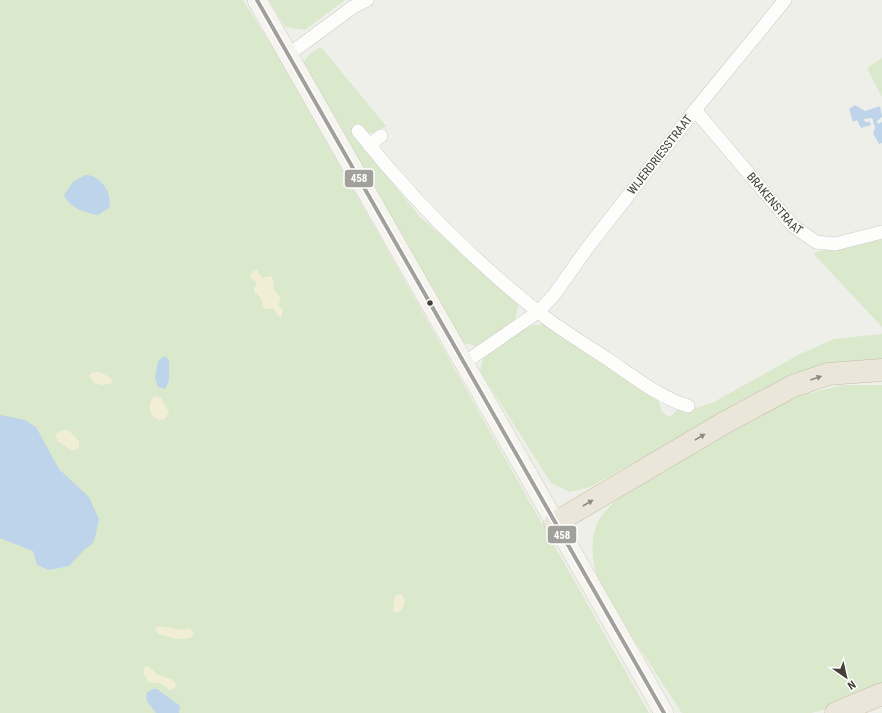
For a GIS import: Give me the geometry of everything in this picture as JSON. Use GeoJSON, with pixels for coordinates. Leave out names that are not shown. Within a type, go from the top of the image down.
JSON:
{"type":"FeatureCollection","features":[{"type":"Feature","properties":{"kind":"highway"},"geometry":{"type":"LineString","coordinates":[[555,523],[724,424],[793,386],[828,374],[882,370]]}},
{"type":"Feature","properties":{"kind":"highway"},"geometry":{"type":"LineString","coordinates":[[836,713],[882,694]]}},
{"type":"Feature","properties":{"kind":"main road"},"geometry":{"type":"LineString","coordinates":[[256,0],[664,713]]}},
{"type":"Feature","properties":{"kind":"street"},"geometry":{"type":"LineString","coordinates":[[288,55],[353,8],[367,0]]}},
{"type":"Feature","properties":{"kind":"street","name":"WIJERDRIESSTRAAT"},"geometry":{"type":"LineString","coordinates":[[464,363],[538,312],[554,295],[588,247],[695,110],[785,0]]}},
{"type":"Feature","properties":{"kind":"street","name":"BRAKENSTRAAT"},"geometry":{"type":"LineString","coordinates":[[695,110],[793,226],[816,242],[835,244],[882,232]]}},
{"type":"Feature","properties":{"kind":"street"},"geometry":{"type":"LineString","coordinates":[[358,131],[389,171],[470,252],[538,312],[658,393],[669,405],[688,406]]}},
{"type":"Feature","properties":{"kind":"street"},"geometry":{"type":"LineString","coordinates":[[369,145],[381,136]]}},
{"type":"Feature","properties":{"kind":"green space"},"geometry":{"type":"Polygon","coordinates":[[[0,0],[243,0],[276,53],[649,713],[0,713],[0,0]]]}},
{"type":"Feature","properties":{"kind":"green space"},"geometry":{"type":"Polygon","coordinates":[[[269,0],[345,0],[305,30],[285,27],[269,0]]]}},
{"type":"Feature","properties":{"kind":"green space"},"geometry":{"type":"Polygon","coordinates":[[[321,47],[386,126],[376,133],[366,133],[369,154],[420,217],[519,302],[515,321],[476,346],[461,342],[302,63],[312,52],[321,47]]]}},
{"type":"Feature","properties":{"kind":"green space"},"geometry":{"type":"Polygon","coordinates":[[[882,58],[882,97],[867,68],[882,58]]]}},
{"type":"Feature","properties":{"kind":"green space"},"geometry":{"type":"Polygon","coordinates":[[[882,235],[882,327],[813,253],[882,235]]]}},
{"type":"Feature","properties":{"kind":"green space"},"geometry":{"type":"Polygon","coordinates":[[[545,324],[658,401],[663,413],[670,417],[678,409],[690,410],[714,402],[798,355],[834,339],[882,334],[882,359],[839,362],[769,388],[590,487],[570,492],[551,483],[480,371],[483,359],[494,348],[526,326],[545,324]]]}},
{"type":"Feature","properties":{"kind":"green space"},"geometry":{"type":"Polygon","coordinates":[[[843,385],[882,385],[882,686],[838,706],[811,713],[682,713],[601,590],[593,552],[594,532],[598,523],[605,512],[619,498],[790,398],[843,385]]]}},
{"type":"Feature","properties":{"kind":"sand"},"geometry":{"type":"Polygon","coordinates":[[[257,270],[262,278],[271,276],[273,279],[274,290],[281,298],[278,305],[283,310],[281,317],[277,315],[274,309],[264,309],[261,298],[255,293],[254,288],[257,282],[252,279],[250,275],[252,272],[257,270]]]}},
{"type":"Feature","properties":{"kind":"sand"},"geometry":{"type":"Polygon","coordinates":[[[93,372],[108,376],[112,379],[112,383],[102,385],[94,383],[89,376],[93,372]]]}},
{"type":"Feature","properties":{"kind":"sand"},"geometry":{"type":"Polygon","coordinates":[[[154,396],[161,398],[169,412],[166,418],[161,420],[157,419],[151,414],[150,403],[154,396]]]}},
{"type":"Feature","properties":{"kind":"sand"},"geometry":{"type":"Polygon","coordinates":[[[62,430],[68,430],[79,441],[79,447],[76,450],[71,450],[57,441],[56,434],[62,430]]]}},
{"type":"Feature","properties":{"kind":"sand"},"geometry":{"type":"Polygon","coordinates":[[[401,594],[404,599],[404,604],[402,609],[397,613],[393,610],[395,596],[401,594]]]}},
{"type":"Feature","properties":{"kind":"sand"},"geometry":{"type":"Polygon","coordinates":[[[159,626],[182,630],[190,628],[194,635],[185,639],[172,638],[158,634],[155,629],[159,626]]]}},
{"type":"Feature","properties":{"kind":"sand"},"geometry":{"type":"Polygon","coordinates":[[[147,666],[159,675],[173,680],[176,683],[175,688],[170,690],[162,684],[149,682],[144,675],[144,668],[147,666]]]}},
{"type":"Feature","properties":{"kind":"water"},"geometry":{"type":"Polygon","coordinates":[[[855,105],[865,111],[880,106],[882,117],[877,121],[878,124],[882,122],[882,143],[879,144],[873,133],[875,128],[872,118],[864,119],[865,122],[870,122],[871,125],[861,128],[857,120],[853,122],[849,109],[855,105]]]}},
{"type":"Feature","properties":{"kind":"water"},"geometry":{"type":"Polygon","coordinates":[[[85,175],[101,181],[109,197],[109,208],[98,215],[74,207],[64,195],[73,182],[85,175]]]}},
{"type":"Feature","properties":{"kind":"water"},"geometry":{"type":"Polygon","coordinates":[[[165,356],[169,361],[169,381],[165,389],[158,387],[155,378],[158,361],[165,356]]]}},
{"type":"Feature","properties":{"kind":"water"},"geometry":{"type":"Polygon","coordinates":[[[0,415],[25,420],[36,427],[59,469],[89,497],[99,519],[94,542],[69,566],[49,570],[37,565],[33,551],[0,538],[0,415]]]}},
{"type":"Feature","properties":{"kind":"water"},"geometry":{"type":"Polygon","coordinates":[[[153,689],[157,689],[180,706],[179,713],[156,713],[147,701],[146,693],[153,689]]]}},
{"type":"Feature","properties":{"kind":"transit line","name":"458"},"geometry":{"type":"LineString","coordinates":[[257,0],[664,713]]}}]}
